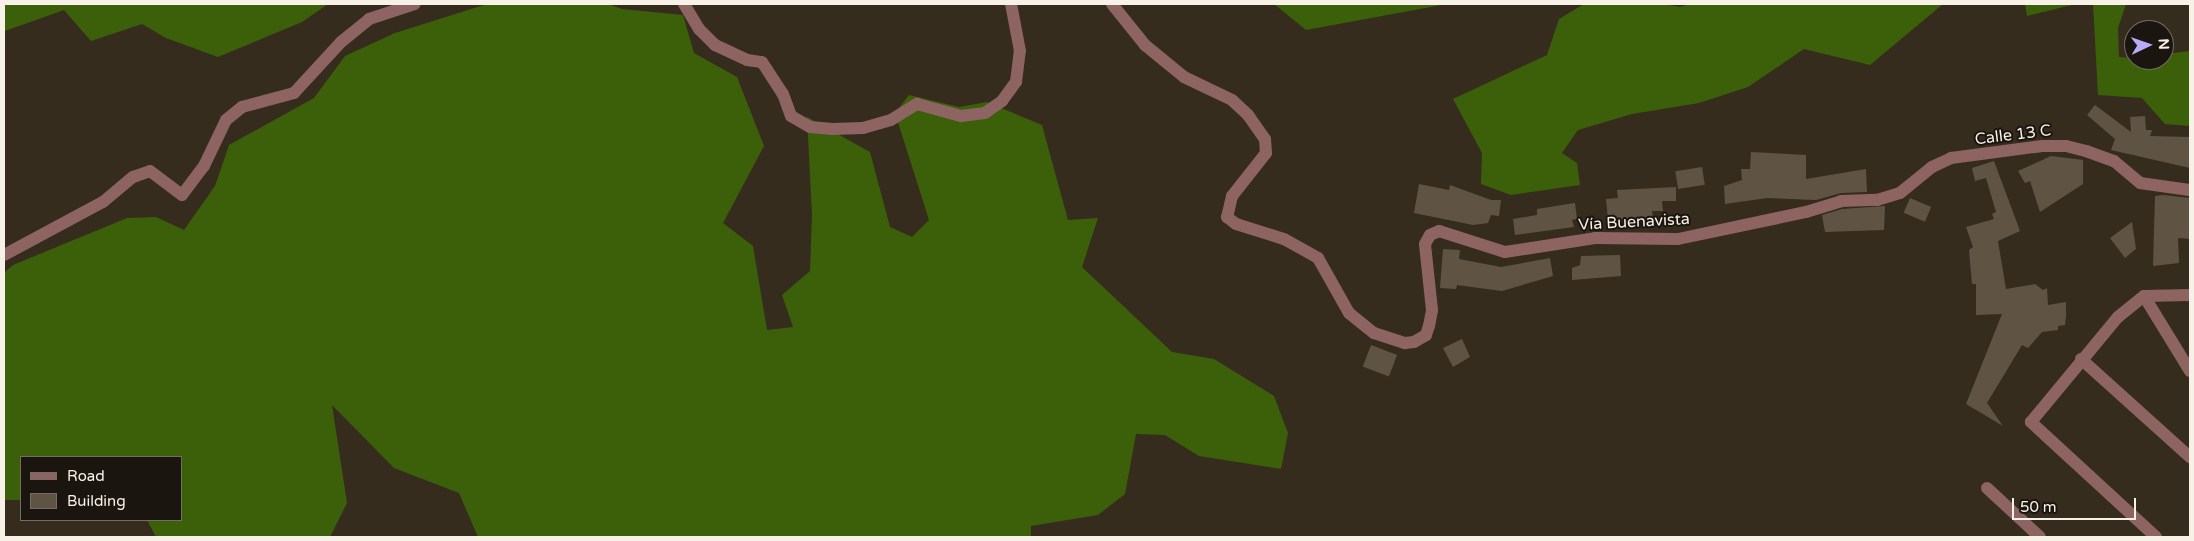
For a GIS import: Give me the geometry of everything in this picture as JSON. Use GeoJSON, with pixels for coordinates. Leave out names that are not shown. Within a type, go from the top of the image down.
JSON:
{"type":"FeatureCollection","features":[{"type":"Feature","properties":{"kind":"street"},"geometry":{"type":"LineString","coordinates":[[4,255],[103,202],[118,188],[150,171],[182,195],[204,166],[226,120],[242,107],[294,93],[341,42],[369,19],[415,4]]}},
{"type":"Feature","properties":{"kind":"street"},"geometry":{"type":"LineString","coordinates":[[684,4],[699,29],[715,45],[747,60],[762,62],[783,94],[791,116],[810,127],[833,129],[863,128],[890,120],[917,104],[961,116],[991,109],[1002,101],[1016,82],[1020,51],[1011,4]]}},
{"type":"Feature","properties":{"kind":"street","name":"Vía Buenavista"},"geometry":{"type":"LineString","coordinates":[[1112,4],[1145,45],[1184,77],[1232,100],[1248,115],[1265,139],[1266,153],[1232,196],[1227,217],[1236,224],[1284,239],[1318,258],[1349,313],[1374,333],[1405,343],[1414,342],[1426,335],[1432,310],[1425,244],[1430,235],[1439,231],[1505,252],[1595,238],[1678,239],[1806,212],[1841,202],[1877,200],[1900,193]]}},
{"type":"Feature","properties":{"kind":"street","name":"Calle 13 C"},"geometry":{"type":"LineString","coordinates":[[1900,193],[1932,167],[1951,158],[2050,146],[2066,146],[2114,161],[2140,182],[2190,190]]}},
{"type":"Feature","properties":{"kind":"street"},"geometry":{"type":"LineString","coordinates":[[2156,537],[2031,422],[2081,359],[2118,317],[2144,296],[2190,295]]}},
{"type":"Feature","properties":{"kind":"street"},"geometry":{"type":"LineString","coordinates":[[2144,296],[2190,371]]}},
{"type":"Feature","properties":{"kind":"street"},"geometry":{"type":"LineString","coordinates":[[2081,359],[2190,457]]}},
{"type":"Feature","properties":{"kind":"street"},"geometry":{"type":"LineString","coordinates":[[1987,488],[2040,537]]}},
{"type":"Feature","properties":{"kind":"green space"},"geometry":{"type":"Polygon","coordinates":[[[4,4],[328,4],[302,22],[218,57],[166,38],[142,24],[91,41],[64,10],[5,31],[4,4]]]}},
{"type":"Feature","properties":{"kind":"green space"},"geometry":{"type":"Polygon","coordinates":[[[487,4],[608,4],[622,9],[683,15],[694,53],[737,77],[764,146],[723,223],[753,246],[767,330],[793,327],[782,295],[810,271],[812,215],[807,117],[870,152],[890,227],[912,237],[929,220],[895,113],[909,95],[959,107],[987,102],[1042,125],[1068,220],[1098,218],[1082,267],[1172,352],[1214,359],[1274,396],[1288,433],[1281,469],[1199,456],[1165,435],[1136,434],[1125,494],[1098,515],[1031,526],[1031,537],[478,537],[459,493],[394,468],[332,405],[347,503],[330,537],[156,537],[148,521],[182,521],[182,456],[20,456],[20,500],[4,500],[4,273],[13,265],[127,218],[156,217],[184,230],[215,186],[229,145],[314,98],[345,56],[395,33],[487,4]]]}},
{"type":"Feature","properties":{"kind":"green space"},"geometry":{"type":"Polygon","coordinates":[[[1274,4],[1447,4],[1306,30],[1274,4]]]}},
{"type":"Feature","properties":{"kind":"green space"},"geometry":{"type":"Polygon","coordinates":[[[1584,4],[1663,4],[1680,7],[1690,4],[1943,4],[1870,65],[1804,49],[1748,87],[1699,103],[1632,114],[1578,130],[1562,153],[1577,163],[1580,185],[1511,195],[1481,184],[1482,153],[1453,99],[1547,55],[1559,19],[1584,4]]]}},
{"type":"Feature","properties":{"kind":"green space"},"geometry":{"type":"Polygon","coordinates":[[[2025,4],[2076,4],[2027,16],[2025,4]]]}},
{"type":"Feature","properties":{"kind":"green space"},"geometry":{"type":"Polygon","coordinates":[[[2093,4],[2126,4],[2118,28],[2119,57],[2124,57],[2124,70],[2174,70],[2174,53],[2190,51],[2190,126],[2165,124],[2142,98],[2098,95],[2093,4]]]}},
{"type":"Feature","properties":{"kind":"building"},"geometry":{"type":"Polygon","coordinates":[[[2095,105],[2131,132],[2130,117],[2145,116],[2146,130],[2152,130],[2150,136],[2190,137],[2190,168],[2111,150],[2115,139],[2087,115],[2095,105]]]}},
{"type":"Feature","properties":{"kind":"building"},"geometry":{"type":"Polygon","coordinates":[[[1751,152],[1806,155],[1806,179],[1866,169],[1867,192],[1841,193],[1816,200],[1767,198],[1725,204],[1724,186],[1742,180],[1741,169],[1750,169],[1751,152]]]}},
{"type":"Feature","properties":{"kind":"building"},"geometry":{"type":"Polygon","coordinates":[[[2051,156],[2083,160],[2083,184],[2040,212],[2030,181],[2025,183],[2018,171],[2051,156]]]}},
{"type":"Feature","properties":{"kind":"building"},"geometry":{"type":"Polygon","coordinates":[[[1994,161],[2020,231],[1998,241],[2006,289],[2035,284],[2043,290],[2047,288],[2048,305],[2066,302],[2065,325],[2058,326],[2058,330],[2042,332],[2028,348],[2022,345],[1987,403],[2003,426],[1966,404],[2002,314],[1976,315],[1976,284],[1972,284],[1969,250],[1973,247],[1966,227],[1994,219],[1992,214],[1996,212],[1986,178],[1975,181],[1972,168],[1994,161]]]}},
{"type":"Feature","properties":{"kind":"building"},"geometry":{"type":"Polygon","coordinates":[[[1702,167],[1705,185],[1678,189],[1675,171],[1702,167]]]}},
{"type":"Feature","properties":{"kind":"building"},"geometry":{"type":"Polygon","coordinates":[[[1419,184],[1449,190],[1450,185],[1491,200],[1501,200],[1499,216],[1491,215],[1488,223],[1473,225],[1414,213],[1419,184]]]}},
{"type":"Feature","properties":{"kind":"building"},"geometry":{"type":"Polygon","coordinates":[[[1676,187],[1676,201],[1662,201],[1663,211],[1652,211],[1653,222],[1618,223],[1618,219],[1608,220],[1606,199],[1618,198],[1617,190],[1676,187]]]}},
{"type":"Feature","properties":{"kind":"building"},"geometry":{"type":"Polygon","coordinates":[[[2155,196],[2190,198],[2190,239],[2178,238],[2179,263],[2153,266],[2155,196]]]}},
{"type":"Feature","properties":{"kind":"building"},"geometry":{"type":"Polygon","coordinates":[[[1910,198],[1931,207],[1925,222],[1904,213],[1910,198]]]}},
{"type":"Feature","properties":{"kind":"building"},"geometry":{"type":"Polygon","coordinates":[[[1575,203],[1577,219],[1572,220],[1574,227],[1515,235],[1513,219],[1537,215],[1537,209],[1575,203]]]}},
{"type":"Feature","properties":{"kind":"building"},"geometry":{"type":"Polygon","coordinates":[[[1885,206],[1884,230],[1825,232],[1822,215],[1842,209],[1885,206]]]}},
{"type":"Feature","properties":{"kind":"building"},"geometry":{"type":"Polygon","coordinates":[[[2132,222],[2136,249],[2125,258],[2110,238],[2132,222]]]}},
{"type":"Feature","properties":{"kind":"building"},"geometry":{"type":"Polygon","coordinates":[[[1443,249],[1460,250],[1459,259],[1501,267],[1550,258],[1553,276],[1502,291],[1457,285],[1456,289],[1440,288],[1443,249]]]}},
{"type":"Feature","properties":{"kind":"building"},"geometry":{"type":"Polygon","coordinates":[[[1620,255],[1621,276],[1572,280],[1572,268],[1580,265],[1581,256],[1620,255]]]}},
{"type":"Feature","properties":{"kind":"building"},"geometry":{"type":"Polygon","coordinates":[[[1462,339],[1470,357],[1453,367],[1443,348],[1462,339]]]}},
{"type":"Feature","properties":{"kind":"building"},"geometry":{"type":"Polygon","coordinates":[[[1371,345],[1397,355],[1389,377],[1363,366],[1371,345]]]}}]}
